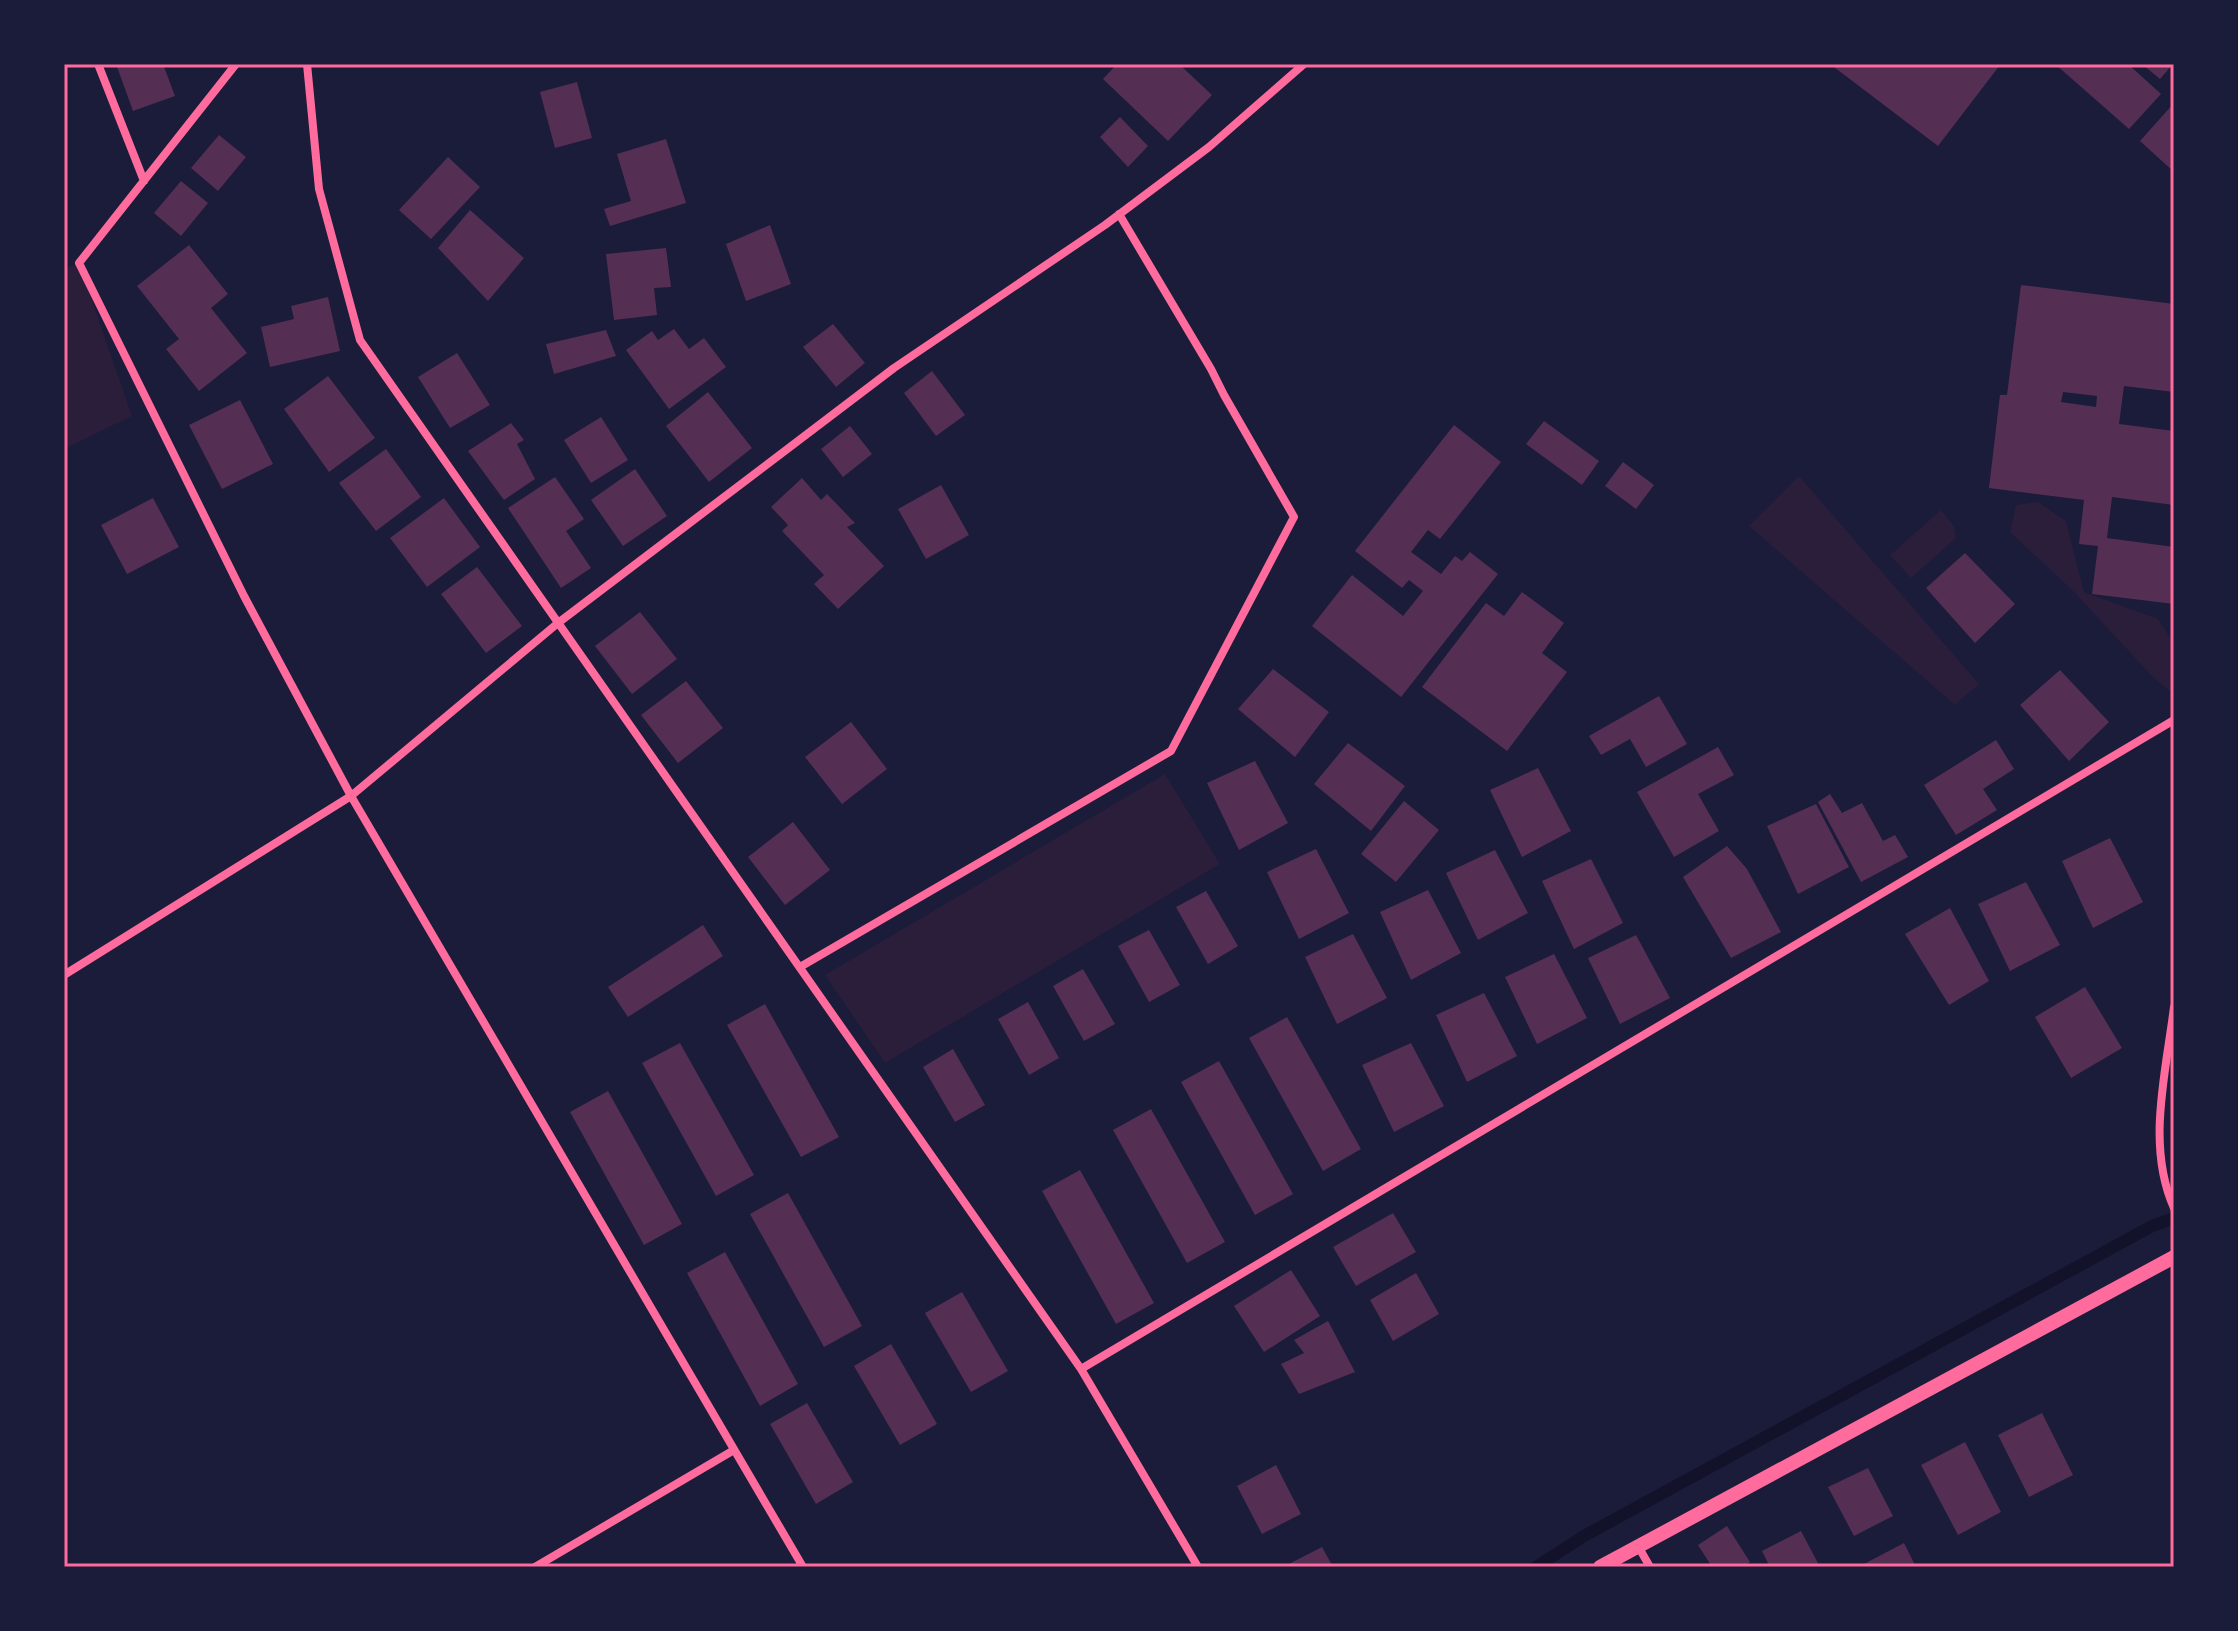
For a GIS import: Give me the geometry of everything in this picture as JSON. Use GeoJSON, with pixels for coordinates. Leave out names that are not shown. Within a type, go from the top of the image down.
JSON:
{"type":"FeatureCollection","features":[{"type":"Feature","properties":{"kind":"street"},"geometry":{"type":"LineString","coordinates":[[98,64],[144,181]]}},
{"type":"Feature","properties":{"kind":"street"},"geometry":{"type":"LineString","coordinates":[[236,64],[79,263],[244,596],[351,796],[803,1567]]}},
{"type":"Feature","properties":{"kind":"street"},"geometry":{"type":"LineString","coordinates":[[307,64],[319,189],[360,340],[1081,1369],[1198,1567]]}},
{"type":"Feature","properties":{"kind":"street"},"geometry":{"type":"LineString","coordinates":[[64,975],[351,796],[558,623],[894,368],[1119,214],[1209,147],[1304,64]]}},
{"type":"Feature","properties":{"kind":"street"},"geometry":{"type":"LineString","coordinates":[[800,967],[1171,751],[1294,517],[1119,214]]}},
{"type":"Feature","properties":{"kind":"street"},"geometry":{"type":"LineString","coordinates":[[1081,1369],[2174,720]]}},
{"type":"Feature","properties":{"kind":"street"},"geometry":{"type":"LineString","coordinates":[[2174,1007],[2159,1132],[2165,1189],[2174,1208]]}},
{"type":"Feature","properties":{"kind":"street"},"geometry":{"type":"LineString","coordinates":[[1600,1567],[2174,1257]]}},
{"type":"Feature","properties":{"kind":"street"},"geometry":{"type":"LineString","coordinates":[[535,1567],[734,1450]]}},
{"type":"Feature","properties":{"kind":"street"},"geometry":{"type":"LineString","coordinates":[[1637,1545],[1650,1567]]}},
{"type":"Feature","properties":{"kind":"shaded area"},"geometry":{"type":"Polygon","coordinates":[[[79,263],[132,416],[64,449],[64,269],[79,263]]]}},
{"type":"Feature","properties":{"kind":"shaded area"},"geometry":{"type":"Polygon","coordinates":[[[1799,476],[1979,684],[1955,705],[1749,526],[1799,476]]]}},
{"type":"Feature","properties":{"kind":"shaded area"},"geometry":{"type":"Polygon","coordinates":[[[2038,502],[2066,521],[2084,592],[2158,619],[2174,644],[2174,695],[2150,674],[2072,590],[2010,532],[2016,505],[2038,502]]]}},
{"type":"Feature","properties":{"kind":"shaded area"},"geometry":{"type":"Polygon","coordinates":[[[1941,510],[1954,526],[1956,538],[1911,578],[1890,555],[1941,510]]]}},
{"type":"Feature","properties":{"kind":"shaded area"},"geometry":{"type":"Polygon","coordinates":[[[1165,774],[1220,864],[885,1063],[825,975],[1165,774]]]}},
{"type":"Feature","properties":{"kind":"building"},"geometry":{"type":"Polygon","coordinates":[[[116,64],[163,64],[175,96],[133,111],[116,64]]]}},
{"type":"Feature","properties":{"kind":"building"},"geometry":{"type":"Polygon","coordinates":[[[1117,64],[1179,64],[1212,95],[1168,141],[1103,79],[1117,64]]]}},
{"type":"Feature","properties":{"kind":"building"},"geometry":{"type":"Polygon","coordinates":[[[1830,64],[1998,64],[2000,65],[1938,146],[1830,64]]]}},
{"type":"Feature","properties":{"kind":"building"},"geometry":{"type":"Polygon","coordinates":[[[2055,64],[2128,64],[2161,94],[2129,129],[2055,64]]]}},
{"type":"Feature","properties":{"kind":"building"},"geometry":{"type":"Polygon","coordinates":[[[2142,64],[2173,64],[2160,79],[2142,64]]]}},
{"type":"Feature","properties":{"kind":"building"},"geometry":{"type":"Polygon","coordinates":[[[577,82],[592,138],[555,148],[540,92],[577,82]]]}},
{"type":"Feature","properties":{"kind":"building"},"geometry":{"type":"Polygon","coordinates":[[[2174,103],[2174,172],[2140,141],[2174,103]]]}},
{"type":"Feature","properties":{"kind":"building"},"geometry":{"type":"Polygon","coordinates":[[[1120,117],[1148,146],[1128,167],[1100,137],[1120,117]]]}},
{"type":"Feature","properties":{"kind":"building"},"geometry":{"type":"Polygon","coordinates":[[[219,135],[246,157],[218,191],[191,168],[219,135]]]}},
{"type":"Feature","properties":{"kind":"building"},"geometry":{"type":"Polygon","coordinates":[[[666,139],[686,203],[610,226],[604,209],[631,201],[617,154],[666,139]]]}},
{"type":"Feature","properties":{"kind":"building"},"geometry":{"type":"Polygon","coordinates":[[[448,157],[480,187],[431,239],[399,210],[448,157]]]}},
{"type":"Feature","properties":{"kind":"building"},"geometry":{"type":"Polygon","coordinates":[[[181,181],[208,203],[181,236],[154,213],[181,181]]]}},
{"type":"Feature","properties":{"kind":"building"},"geometry":{"type":"Polygon","coordinates":[[[470,210],[524,258],[488,301],[438,248],[470,210]]]}},
{"type":"Feature","properties":{"kind":"building"},"geometry":{"type":"Polygon","coordinates":[[[770,225],[791,284],[746,301],[726,244],[770,225]]]}},
{"type":"Feature","properties":{"kind":"building"},"geometry":{"type":"Polygon","coordinates":[[[189,245],[228,294],[211,308],[247,353],[199,391],[166,349],[179,339],[137,286],[189,245]]]}},
{"type":"Feature","properties":{"kind":"building"},"geometry":{"type":"Polygon","coordinates":[[[666,248],[671,287],[654,288],[657,315],[614,320],[606,254],[666,248]]]}},
{"type":"Feature","properties":{"kind":"building"},"geometry":{"type":"Polygon","coordinates":[[[2021,285],[2174,304],[2174,392],[2124,386],[2119,424],[2174,431],[2174,505],[2112,497],[2107,538],[2174,547],[2174,604],[2092,594],[2098,546],[2079,544],[2084,500],[1989,488],[2000,395],[2007,395],[2021,285]],[[2063,392],[2061,402],[2096,407],[2097,396],[2063,392]]]}},
{"type":"Feature","properties":{"kind":"building"},"geometry":{"type":"Polygon","coordinates":[[[328,297],[340,351],[270,367],[261,327],[294,319],[291,306],[328,297]]]}},
{"type":"Feature","properties":{"kind":"building"},"geometry":{"type":"Polygon","coordinates":[[[833,324],[865,363],[836,387],[803,347],[833,324]]]}},
{"type":"Feature","properties":{"kind":"building"},"geometry":{"type":"Polygon","coordinates":[[[674,329],[689,349],[704,338],[726,367],[669,409],[626,350],[652,331],[658,340],[674,329]]]}},
{"type":"Feature","properties":{"kind":"building"},"geometry":{"type":"Polygon","coordinates":[[[606,330],[616,356],[554,374],[546,344],[606,330]]]}},
{"type":"Feature","properties":{"kind":"building"},"geometry":{"type":"Polygon","coordinates":[[[457,353],[490,405],[450,428],[418,377],[457,353]]]}},
{"type":"Feature","properties":{"kind":"building"},"geometry":{"type":"Polygon","coordinates":[[[932,371],[965,415],[936,436],[904,393],[932,371]]]}},
{"type":"Feature","properties":{"kind":"building"},"geometry":{"type":"Polygon","coordinates":[[[328,376],[375,438],[329,472],[284,409],[328,376]]]}},
{"type":"Feature","properties":{"kind":"building"},"geometry":{"type":"Polygon","coordinates":[[[708,392],[752,448],[709,482],[666,426],[708,392]]]}},
{"type":"Feature","properties":{"kind":"building"},"geometry":{"type":"Polygon","coordinates":[[[240,400],[273,464],[222,489],[189,425],[240,400]]]}},
{"type":"Feature","properties":{"kind":"building"},"geometry":{"type":"Polygon","coordinates":[[[601,417],[628,460],[591,483],[564,440],[601,417]]]}},
{"type":"Feature","properties":{"kind":"building"},"geometry":{"type":"Polygon","coordinates":[[[1544,421],[1599,461],[1582,485],[1526,444],[1544,421]]]}},
{"type":"Feature","properties":{"kind":"building"},"geometry":{"type":"Polygon","coordinates":[[[511,423],[524,440],[517,444],[535,479],[504,500],[468,451],[511,423]]]}},
{"type":"Feature","properties":{"kind":"building"},"geometry":{"type":"Polygon","coordinates":[[[1454,425],[1501,462],[1440,539],[1428,530],[1411,552],[1441,574],[1455,556],[1462,561],[1470,552],[1498,574],[1401,697],[1312,626],[1352,575],[1403,616],[1423,591],[1409,580],[1402,588],[1355,551],[1454,425]]]}},
{"type":"Feature","properties":{"kind":"building"},"geometry":{"type":"Polygon","coordinates":[[[850,426],[872,454],[843,477],[821,449],[850,426]]]}},
{"type":"Feature","properties":{"kind":"building"},"geometry":{"type":"Polygon","coordinates":[[[386,449],[421,497],[376,531],[339,483],[386,449]]]}},
{"type":"Feature","properties":{"kind":"building"},"geometry":{"type":"Polygon","coordinates":[[[1623,462],[1654,485],[1636,509],[1605,486],[1623,462]]]}},
{"type":"Feature","properties":{"kind":"building"},"geometry":{"type":"Polygon","coordinates":[[[635,469],[667,516],[623,546],[591,500],[635,469]]]}},
{"type":"Feature","properties":{"kind":"building"},"geometry":{"type":"Polygon","coordinates":[[[555,477],[584,519],[566,531],[591,568],[561,588],[508,508],[555,477]]]}},
{"type":"Feature","properties":{"kind":"building"},"geometry":{"type":"Polygon","coordinates":[[[802,478],[821,500],[827,494],[855,523],[847,527],[884,566],[838,609],[814,584],[824,575],[782,531],[788,525],[771,507],[802,478]]]}},
{"type":"Feature","properties":{"kind":"building"},"geometry":{"type":"Polygon","coordinates":[[[941,485],[969,535],[926,559],[898,509],[941,485]]]}},
{"type":"Feature","properties":{"kind":"building"},"geometry":{"type":"Polygon","coordinates":[[[153,498],[179,547],[127,574],[101,525],[153,498]]]}},
{"type":"Feature","properties":{"kind":"building"},"geometry":{"type":"Polygon","coordinates":[[[444,498],[480,547],[427,587],[390,538],[444,498]]]}},
{"type":"Feature","properties":{"kind":"building"},"geometry":{"type":"Polygon","coordinates":[[[1965,553],[2015,604],[1975,643],[1926,588],[1965,553]]]}},
{"type":"Feature","properties":{"kind":"building"},"geometry":{"type":"Polygon","coordinates":[[[477,567],[522,626],[486,653],[441,594],[477,567]]]}},
{"type":"Feature","properties":{"kind":"building"},"geometry":{"type":"Polygon","coordinates":[[[1522,592],[1564,623],[1542,653],[1567,672],[1507,751],[1422,687],[1486,603],[1504,616],[1522,592]]]}},
{"type":"Feature","properties":{"kind":"building"},"geometry":{"type":"Polygon","coordinates":[[[640,612],[677,659],[632,694],[595,646],[640,612]]]}},
{"type":"Feature","properties":{"kind":"building"},"geometry":{"type":"Polygon","coordinates":[[[1273,669],[1329,712],[1295,757],[1238,709],[1273,669]]]}},
{"type":"Feature","properties":{"kind":"building"},"geometry":{"type":"Polygon","coordinates":[[[2060,670],[2109,722],[2069,761],[2020,705],[2060,670]]]}},
{"type":"Feature","properties":{"kind":"building"},"geometry":{"type":"Polygon","coordinates":[[[686,681],[723,728],[678,763],[641,715],[686,681]]]}},
{"type":"Feature","properties":{"kind":"building"},"geometry":{"type":"Polygon","coordinates":[[[1659,696],[1687,744],[1646,767],[1630,739],[1601,755],[1589,736],[1659,696]]]}},
{"type":"Feature","properties":{"kind":"building"},"geometry":{"type":"Polygon","coordinates":[[[851,722],[887,769],[842,804],[805,757],[851,722]]]}},
{"type":"Feature","properties":{"kind":"building"},"geometry":{"type":"Polygon","coordinates":[[[1996,740],[2014,769],[1983,789],[1997,810],[1956,835],[1924,785],[1996,740]]]}},
{"type":"Feature","properties":{"kind":"building"},"geometry":{"type":"Polygon","coordinates":[[[1348,743],[1405,786],[1371,831],[1314,784],[1348,743]]]}},
{"type":"Feature","properties":{"kind":"building"},"geometry":{"type":"Polygon","coordinates":[[[1718,747],[1734,775],[1698,794],[1719,831],[1674,857],[1637,792],[1718,747]]]}},
{"type":"Feature","properties":{"kind":"building"},"geometry":{"type":"Polygon","coordinates":[[[1255,761],[1288,823],[1239,850],[1207,783],[1255,761]]]}},
{"type":"Feature","properties":{"kind":"building"},"geometry":{"type":"Polygon","coordinates":[[[1538,768],[1571,831],[1522,857],[1490,790],[1538,768]]]}},
{"type":"Feature","properties":{"kind":"building"},"geometry":{"type":"Polygon","coordinates":[[[1830,794],[1842,813],[1862,803],[1883,841],[1895,835],[1908,857],[1861,882],[1818,802],[1830,794]]]}},
{"type":"Feature","properties":{"kind":"building"},"geometry":{"type":"Polygon","coordinates":[[[1404,801],[1439,830],[1396,882],[1361,854],[1404,801]]]}},
{"type":"Feature","properties":{"kind":"building"},"geometry":{"type":"Polygon","coordinates":[[[1816,804],[1849,867],[1798,894],[1767,826],[1816,804]]]}},
{"type":"Feature","properties":{"kind":"building"},"geometry":{"type":"Polygon","coordinates":[[[793,822],[830,870],[785,905],[748,857],[793,822]]]}},
{"type":"Feature","properties":{"kind":"building"},"geometry":{"type":"Polygon","coordinates":[[[2110,838],[2143,902],[2093,928],[2062,861],[2110,838]]]}},
{"type":"Feature","properties":{"kind":"building"},"geometry":{"type":"Polygon","coordinates":[[[1727,846],[1747,869],[1781,932],[1731,958],[1683,877],[1727,846]]]}},
{"type":"Feature","properties":{"kind":"building"},"geometry":{"type":"Polygon","coordinates":[[[1316,849],[1349,913],[1299,939],[1267,872],[1316,849]]]}},
{"type":"Feature","properties":{"kind":"building"},"geometry":{"type":"Polygon","coordinates":[[[1495,850],[1528,913],[1478,940],[1446,873],[1495,850]]]}},
{"type":"Feature","properties":{"kind":"building"},"geometry":{"type":"Polygon","coordinates":[[[1591,859],[1623,923],[1574,949],[1542,881],[1591,859]]]}},
{"type":"Feature","properties":{"kind":"building"},"geometry":{"type":"Polygon","coordinates":[[[2026,882],[2060,945],[2010,971],[1978,904],[2026,882]]]}},
{"type":"Feature","properties":{"kind":"building"},"geometry":{"type":"Polygon","coordinates":[[[1428,890],[1461,953],[1411,980],[1380,912],[1428,890]]]}},
{"type":"Feature","properties":{"kind":"building"},"geometry":{"type":"Polygon","coordinates":[[[1206,891],[1238,946],[1208,964],[1176,907],[1206,891]]]}},
{"type":"Feature","properties":{"kind":"building"},"geometry":{"type":"Polygon","coordinates":[[[1950,908],[1989,981],[1949,1005],[1905,934],[1950,908]]]}},
{"type":"Feature","properties":{"kind":"building"},"geometry":{"type":"Polygon","coordinates":[[[703,925],[723,956],[628,1017],[608,987],[703,925]]]}},
{"type":"Feature","properties":{"kind":"building"},"geometry":{"type":"Polygon","coordinates":[[[1149,930],[1180,985],[1149,1002],[1118,946],[1149,930]]]}},
{"type":"Feature","properties":{"kind":"building"},"geometry":{"type":"Polygon","coordinates":[[[1353,934],[1387,998],[1337,1024],[1305,957],[1353,934]]]}},
{"type":"Feature","properties":{"kind":"building"},"geometry":{"type":"Polygon","coordinates":[[[1636,935],[1670,998],[1620,1024],[1588,958],[1636,935]]]}},
{"type":"Feature","properties":{"kind":"building"},"geometry":{"type":"Polygon","coordinates":[[[1554,954],[1587,1018],[1537,1044],[1505,977],[1554,954]]]}},
{"type":"Feature","properties":{"kind":"building"},"geometry":{"type":"Polygon","coordinates":[[[1083,969],[1115,1024],[1084,1041],[1053,986],[1083,969]]]}},
{"type":"Feature","properties":{"kind":"building"},"geometry":{"type":"Polygon","coordinates":[[[2085,987],[2122,1048],[2071,1078],[2035,1017],[2085,987]]]}},
{"type":"Feature","properties":{"kind":"building"},"geometry":{"type":"Polygon","coordinates":[[[1484,993],[1517,1056],[1467,1082],[1436,1015],[1484,993]]]}},
{"type":"Feature","properties":{"kind":"building"},"geometry":{"type":"Polygon","coordinates":[[[1028,1002],[1059,1058],[1029,1075],[998,1019],[1028,1002]]]}},
{"type":"Feature","properties":{"kind":"building"},"geometry":{"type":"Polygon","coordinates":[[[765,1004],[839,1137],[801,1157],[727,1025],[765,1004]]]}},
{"type":"Feature","properties":{"kind":"building"},"geometry":{"type":"Polygon","coordinates":[[[1287,1017],[1361,1149],[1323,1171],[1249,1038],[1287,1017]]]}},
{"type":"Feature","properties":{"kind":"building"},"geometry":{"type":"Polygon","coordinates":[[[680,1043],[754,1175],[716,1196],[642,1063],[680,1043]]]}},
{"type":"Feature","properties":{"kind":"building"},"geometry":{"type":"Polygon","coordinates":[[[1411,1043],[1444,1106],[1394,1132],[1362,1065],[1411,1043]]]}},
{"type":"Feature","properties":{"kind":"building"},"geometry":{"type":"Polygon","coordinates":[[[953,1049],[985,1105],[955,1122],[923,1067],[953,1049]]]}},
{"type":"Feature","properties":{"kind":"building"},"geometry":{"type":"Polygon","coordinates":[[[1219,1061],[1293,1194],[1255,1215],[1181,1082],[1219,1061]]]}},
{"type":"Feature","properties":{"kind":"building"},"geometry":{"type":"Polygon","coordinates":[[[608,1091],[682,1224],[644,1245],[570,1112],[608,1091]]]}},
{"type":"Feature","properties":{"kind":"building"},"geometry":{"type":"Polygon","coordinates":[[[1151,1109],[1225,1242],[1187,1263],[1113,1130],[1151,1109]]]}},
{"type":"Feature","properties":{"kind":"building"},"geometry":{"type":"Polygon","coordinates":[[[1080,1170],[1154,1303],[1116,1324],[1042,1191],[1080,1170]]]}},
{"type":"Feature","properties":{"kind":"building"},"geometry":{"type":"Polygon","coordinates":[[[788,1193],[862,1326],[824,1347],[750,1214],[788,1193]]]}},
{"type":"Feature","properties":{"kind":"building"},"geometry":{"type":"Polygon","coordinates":[[[1393,1213],[1416,1252],[1356,1286],[1333,1247],[1393,1213]]]}},
{"type":"Feature","properties":{"kind":"building"},"geometry":{"type":"Polygon","coordinates":[[[725,1252],[798,1384],[760,1406],[687,1273],[725,1252]]]}},
{"type":"Feature","properties":{"kind":"building"},"geometry":{"type":"Polygon","coordinates":[[[1291,1270],[1320,1316],[1264,1352],[1234,1306],[1291,1270]]]}},
{"type":"Feature","properties":{"kind":"building"},"geometry":{"type":"Polygon","coordinates":[[[1416,1273],[1439,1314],[1393,1341],[1370,1300],[1416,1273]]]}},
{"type":"Feature","properties":{"kind":"building"},"geometry":{"type":"Polygon","coordinates":[[[962,1292],[1008,1371],[971,1392],[925,1313],[962,1292]]]}},
{"type":"Feature","properties":{"kind":"building"},"geometry":{"type":"Polygon","coordinates":[[[1328,1321],[1355,1372],[1299,1394],[1281,1364],[1304,1353],[1294,1340],[1328,1321]]]}},
{"type":"Feature","properties":{"kind":"building"},"geometry":{"type":"Polygon","coordinates":[[[891,1344],[937,1424],[900,1445],[854,1366],[891,1344]]]}},
{"type":"Feature","properties":{"kind":"building"},"geometry":{"type":"Polygon","coordinates":[[[807,1403],[853,1482],[816,1504],[770,1424],[807,1403]]]}},
{"type":"Feature","properties":{"kind":"building"},"geometry":{"type":"Polygon","coordinates":[[[2042,1413],[2073,1475],[2029,1497],[1998,1435],[2042,1413]]]}},
{"type":"Feature","properties":{"kind":"building"},"geometry":{"type":"Polygon","coordinates":[[[1965,1442],[2001,1512],[1958,1535],[1921,1465],[1965,1442]]]}},
{"type":"Feature","properties":{"kind":"building"},"geometry":{"type":"Polygon","coordinates":[[[1276,1465],[1301,1514],[1262,1534],[1237,1486],[1276,1465]]]}},
{"type":"Feature","properties":{"kind":"building"},"geometry":{"type":"Polygon","coordinates":[[[1868,1468],[1893,1516],[1854,1536],[1828,1487],[1868,1468]]]}},
{"type":"Feature","properties":{"kind":"building"},"geometry":{"type":"Polygon","coordinates":[[[1727,1526],[1750,1562],[1743,1567],[1712,1567],[1698,1545],[1727,1526]]]}},
{"type":"Feature","properties":{"kind":"building"},"geometry":{"type":"Polygon","coordinates":[[[1801,1531],[1820,1567],[1770,1567],[1762,1551],[1801,1531]]]}},
{"type":"Feature","properties":{"kind":"building"},"geometry":{"type":"Polygon","coordinates":[[[1904,1543],[1916,1567],[1866,1567],[1864,1564],[1904,1543]]]}},
{"type":"Feature","properties":{"kind":"building"},"geometry":{"type":"Polygon","coordinates":[[[1322,1547],[1333,1567],[1283,1567],[1322,1547]]]}},
{"type":"Feature","properties":{"kind":"waterway"},"geometry":{"type":"LineString","coordinates":[[1536,1567],[1584,1536],[2152,1226],[2174,1218]]}}]}
